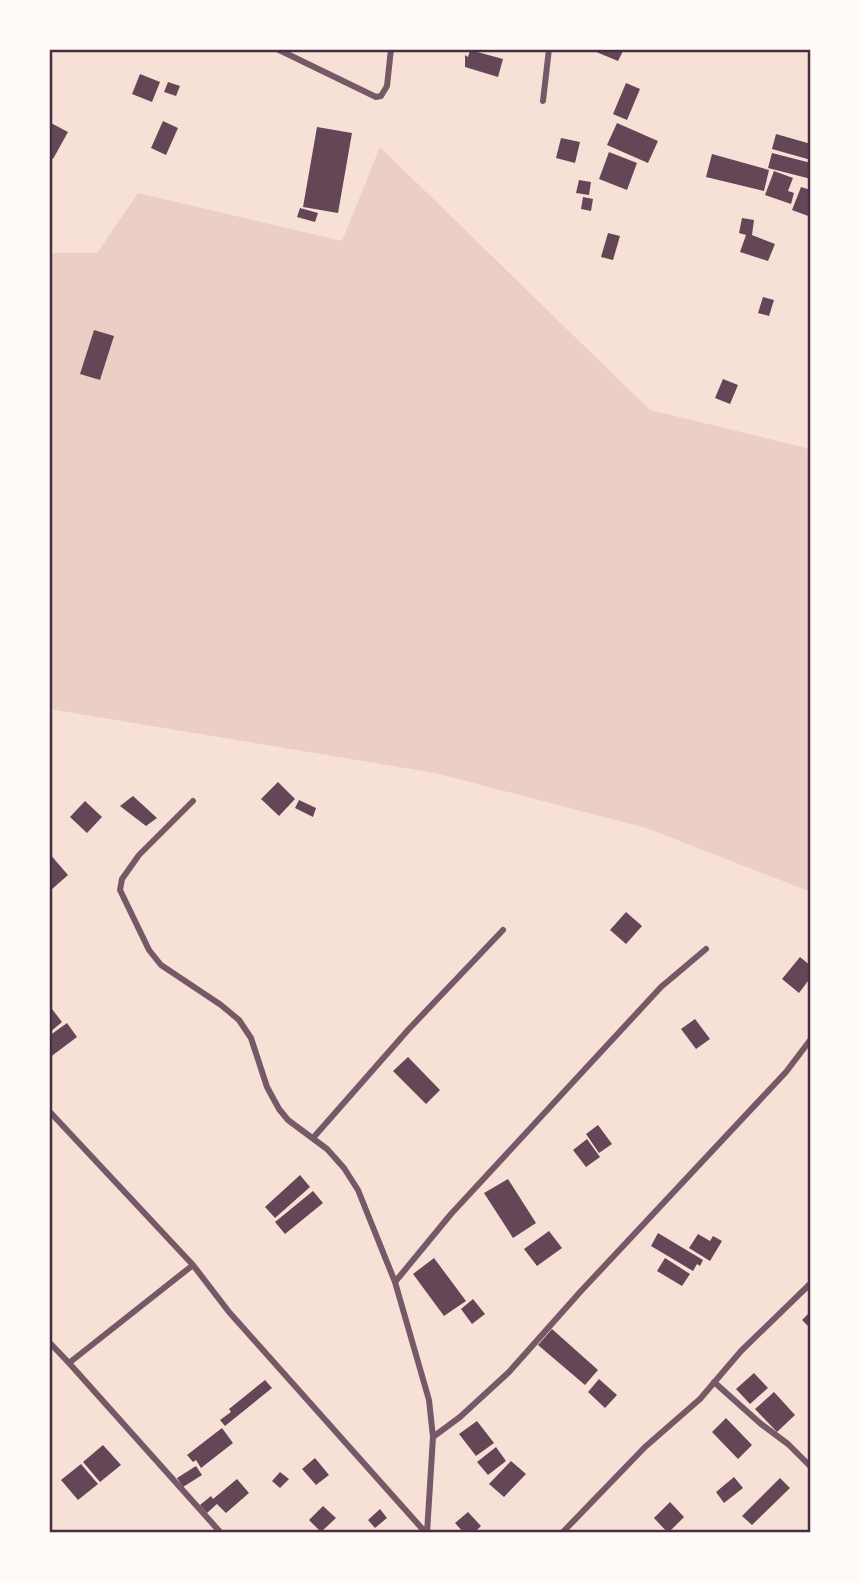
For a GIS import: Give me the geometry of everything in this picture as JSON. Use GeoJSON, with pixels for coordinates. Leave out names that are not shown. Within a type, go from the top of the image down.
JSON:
{"type":"FeatureCollection","features":[{"type":"Feature","properties":{"kind":"street"},"geometry":{"type":"LineString","coordinates":[[277,49],[376,97],[385,93],[391,49]]}},
{"type":"Feature","properties":{"kind":"street"},"geometry":{"type":"LineString","coordinates":[[543,101],[549,49]]}},
{"type":"Feature","properties":{"kind":"street"},"geometry":{"type":"LineString","coordinates":[[193,801],[139,855],[122,878],[120,890],[149,950],[161,965],[221,1004],[239,1020],[251,1038],[267,1087],[279,1109],[288,1120],[327,1149],[344,1168],[358,1190],[395,1282],[429,1400],[433,1437],[427,1533]]}},
{"type":"Feature","properties":{"kind":"street"},"geometry":{"type":"LineString","coordinates":[[313,1138],[408,1030],[503,930]]}},
{"type":"Feature","properties":{"kind":"street"},"geometry":{"type":"LineString","coordinates":[[395,1282],[452,1214],[661,987],[706,949]]}},
{"type":"Feature","properties":{"kind":"street"},"geometry":{"type":"LineString","coordinates":[[433,1437],[460,1417],[509,1372],[786,1072],[811,1039]]}},
{"type":"Feature","properties":{"kind":"street"},"geometry":{"type":"LineString","coordinates":[[49,1111],[193,1265],[229,1312],[427,1533]]}},
{"type":"Feature","properties":{"kind":"street"},"geometry":{"type":"LineString","coordinates":[[69,1363],[193,1265]]}},
{"type":"Feature","properties":{"kind":"street"},"geometry":{"type":"LineString","coordinates":[[562,1533],[645,1447],[700,1399],[741,1351],[811,1283]]}},
{"type":"Feature","properties":{"kind":"street"},"geometry":{"type":"LineString","coordinates":[[49,1342],[221,1533]]}},
{"type":"Feature","properties":{"kind":"street"},"geometry":{"type":"LineString","coordinates":[[714,1381],[811,1467]]}},
{"type":"Feature","properties":{"kind":"shaded area"},"geometry":{"type":"Polygon","coordinates":[[[380,147],[650,410],[811,449],[811,892],[646,828],[435,773],[49,709],[49,253],[97,253],[138,193],[342,241],[380,147]]]}},
{"type":"Feature","properties":{"kind":"building"},"geometry":{"type":"Polygon","coordinates":[[[589,49],[624,49],[618,61],[589,49]]]}},
{"type":"Feature","properties":{"kind":"building"},"geometry":{"type":"Polygon","coordinates":[[[470,50],[503,59],[498,77],[465,67],[465,55],[468,57],[470,50]]]}},
{"type":"Feature","properties":{"kind":"building"},"geometry":{"type":"Polygon","coordinates":[[[140,74],[160,82],[152,102],[132,94],[140,74]]]}},
{"type":"Feature","properties":{"kind":"building"},"geometry":{"type":"Polygon","coordinates":[[[168,82],[180,86],[176,96],[164,92],[168,82]]]}},
{"type":"Feature","properties":{"kind":"building"},"geometry":{"type":"Polygon","coordinates":[[[626,83],[640,89],[627,120],[613,114],[626,83]]]}},
{"type":"Feature","properties":{"kind":"building"},"geometry":{"type":"Polygon","coordinates":[[[163,121],[178,128],[166,155],[151,148],[163,121]]]}},
{"type":"Feature","properties":{"kind":"building"},"geometry":{"type":"Polygon","coordinates":[[[49,122],[68,132],[53,159],[49,157],[49,122]]]}},
{"type":"Feature","properties":{"kind":"building"},"geometry":{"type":"Polygon","coordinates":[[[617,123],[658,141],[648,163],[607,145],[617,123]]]}},
{"type":"Feature","properties":{"kind":"building"},"geometry":{"type":"Polygon","coordinates":[[[317,127],[352,133],[338,213],[303,207],[317,127]]]}},
{"type":"Feature","properties":{"kind":"building"},"geometry":{"type":"Polygon","coordinates":[[[776,134],[811,144],[811,160],[772,149],[776,134]]]}},
{"type":"Feature","properties":{"kind":"building"},"geometry":{"type":"Polygon","coordinates":[[[561,138],[580,142],[575,163],[556,158],[561,138]]]}},
{"type":"Feature","properties":{"kind":"building"},"geometry":{"type":"Polygon","coordinates":[[[609,152],[637,163],[627,190],[599,179],[609,152]]]}},
{"type":"Feature","properties":{"kind":"building"},"geometry":{"type":"Polygon","coordinates":[[[772,153],[811,163],[811,179],[768,168],[772,153]]]}},
{"type":"Feature","properties":{"kind":"building"},"geometry":{"type":"Polygon","coordinates":[[[712,154],[769,170],[764,191],[706,177],[712,154]]]}},
{"type":"Feature","properties":{"kind":"building"},"geometry":{"type":"Polygon","coordinates":[[[774,171],[793,178],[788,191],[794,193],[791,204],[765,195],[774,171]]]}},
{"type":"Feature","properties":{"kind":"building"},"geometry":{"type":"Polygon","coordinates":[[[579,180],[591,182],[589,195],[576,193],[579,180]]]}},
{"type":"Feature","properties":{"kind":"building"},"geometry":{"type":"Polygon","coordinates":[[[801,187],[811,190],[811,217],[792,210],[801,187]]]}},
{"type":"Feature","properties":{"kind":"building"},"geometry":{"type":"Polygon","coordinates":[[[583,197],[593,199],[591,211],[581,209],[583,197]]]}},
{"type":"Feature","properties":{"kind":"building"},"geometry":{"type":"Polygon","coordinates":[[[300,208],[318,213],[315,222],[297,217],[300,208]]]}},
{"type":"Feature","properties":{"kind":"building"},"geometry":{"type":"Polygon","coordinates":[[[742,218],[754,220],[752,235],[775,244],[768,261],[740,252],[746,235],[739,233],[742,218]]]}},
{"type":"Feature","properties":{"kind":"building"},"geometry":{"type":"Polygon","coordinates":[[[608,233],[620,236],[613,260],[601,257],[608,233]]]}},
{"type":"Feature","properties":{"kind":"building"},"geometry":{"type":"Polygon","coordinates":[[[763,297],[774,300],[769,316],[758,313],[763,297]]]}},
{"type":"Feature","properties":{"kind":"building"},"geometry":{"type":"Polygon","coordinates":[[[94,330],[114,336],[100,380],[80,374],[94,330]]]}},
{"type":"Feature","properties":{"kind":"building"},"geometry":{"type":"Polygon","coordinates":[[[723,379],[738,385],[730,404],[715,398],[723,379]]]}},
{"type":"Feature","properties":{"kind":"building"},"geometry":{"type":"Polygon","coordinates":[[[278,782],[295,799],[279,816],[261,799],[278,782]]]}},
{"type":"Feature","properties":{"kind":"building"},"geometry":{"type":"Polygon","coordinates":[[[133,796],[157,818],[146,826],[120,806],[133,796]]]}},
{"type":"Feature","properties":{"kind":"building"},"geometry":{"type":"Polygon","coordinates":[[[299,800],[316,808],[313,817],[295,808],[299,800]]]}},
{"type":"Feature","properties":{"kind":"building"},"geometry":{"type":"Polygon","coordinates":[[[85,801],[102,817],[87,833],[70,817],[85,801]]]}},
{"type":"Feature","properties":{"kind":"building"},"geometry":{"type":"Polygon","coordinates":[[[49,853],[68,875],[51,890],[49,887],[49,853]]]}},
{"type":"Feature","properties":{"kind":"building"},"geometry":{"type":"Polygon","coordinates":[[[626,912],[642,926],[626,944],[610,930],[626,912]]]}},
{"type":"Feature","properties":{"kind":"building"},"geometry":{"type":"Polygon","coordinates":[[[800,957],[811,966],[811,977],[799,993],[782,979],[800,957]]]}},
{"type":"Feature","properties":{"kind":"building"},"geometry":{"type":"Polygon","coordinates":[[[52,1009],[62,1022],[49,1033],[49,1012],[52,1009]]]}},
{"type":"Feature","properties":{"kind":"building"},"geometry":{"type":"Polygon","coordinates":[[[695,1019],[710,1039],[696,1049],[681,1029],[695,1019]]]}},
{"type":"Feature","properties":{"kind":"building"},"geometry":{"type":"Polygon","coordinates":[[[67,1023],[77,1037],[49,1058],[49,1036],[67,1023]]]}},
{"type":"Feature","properties":{"kind":"building"},"geometry":{"type":"Polygon","coordinates":[[[408,1057],[440,1090],[426,1104],[393,1071],[408,1057]]]}},
{"type":"Feature","properties":{"kind":"building"},"geometry":{"type":"Polygon","coordinates":[[[598,1125],[612,1144],[599,1153],[586,1134],[598,1125]]]}},
{"type":"Feature","properties":{"kind":"building"},"geometry":{"type":"Polygon","coordinates":[[[587,1139],[600,1157],[586,1167],[573,1150],[587,1139]]]}},
{"type":"Feature","properties":{"kind":"building"},"geometry":{"type":"Polygon","coordinates":[[[300,1175],[310,1187],[275,1218],[265,1207],[300,1175]]]}},
{"type":"Feature","properties":{"kind":"building"},"geometry":{"type":"Polygon","coordinates":[[[508,1179],[536,1223],[513,1238],[484,1193],[508,1179]]]}},
{"type":"Feature","properties":{"kind":"building"},"geometry":{"type":"Polygon","coordinates":[[[313,1191],[323,1203],[285,1234],[275,1222],[313,1191]]]}},
{"type":"Feature","properties":{"kind":"building"},"geometry":{"type":"Polygon","coordinates":[[[549,1231],[562,1248],[537,1266],[524,1249],[549,1231]]]}},
{"type":"Feature","properties":{"kind":"building"},"geometry":{"type":"Polygon","coordinates":[[[658,1233],[703,1260],[700,1266],[697,1264],[693,1271],[651,1246],[658,1233]]]}},
{"type":"Feature","properties":{"kind":"building"},"geometry":{"type":"Polygon","coordinates":[[[698,1234],[710,1241],[713,1236],[722,1241],[710,1261],[689,1248],[698,1234]]]}},
{"type":"Feature","properties":{"kind":"building"},"geometry":{"type":"Polygon","coordinates":[[[434,1258],[466,1301],[444,1316],[413,1274],[434,1258]]]}},
{"type":"Feature","properties":{"kind":"building"},"geometry":{"type":"Polygon","coordinates":[[[665,1258],[690,1274],[682,1286],[657,1271],[665,1258]]]}},
{"type":"Feature","properties":{"kind":"building"},"geometry":{"type":"Polygon","coordinates":[[[473,1299],[485,1314],[472,1324],[461,1309],[473,1299]]]}},
{"type":"Feature","properties":{"kind":"building"},"geometry":{"type":"Polygon","coordinates":[[[811,1311],[811,1329],[802,1320],[811,1311]]]}},
{"type":"Feature","properties":{"kind":"building"},"geometry":{"type":"Polygon","coordinates":[[[552,1329],[598,1370],[585,1385],[538,1345],[552,1329]]]}},
{"type":"Feature","properties":{"kind":"building"},"geometry":{"type":"Polygon","coordinates":[[[754,1373],[768,1388],[750,1404],[736,1389],[754,1373]]]}},
{"type":"Feature","properties":{"kind":"building"},"geometry":{"type":"Polygon","coordinates":[[[599,1379],[617,1395],[605,1408],[588,1392],[599,1379]]]}},
{"type":"Feature","properties":{"kind":"building"},"geometry":{"type":"Polygon","coordinates":[[[265,1380],[272,1388],[225,1426],[220,1420],[231,1412],[229,1409],[265,1380]]]}},
{"type":"Feature","properties":{"kind":"building"},"geometry":{"type":"Polygon","coordinates":[[[774,1392],[795,1415],[777,1432],[755,1409],[774,1392]]]}},
{"type":"Feature","properties":{"kind":"building"},"geometry":{"type":"Polygon","coordinates":[[[726,1418],[752,1445],[738,1459],[712,1432],[726,1418]]]}},
{"type":"Feature","properties":{"kind":"building"},"geometry":{"type":"Polygon","coordinates":[[[477,1421],[494,1443],[476,1456],[459,1434],[477,1421]]]}},
{"type":"Feature","properties":{"kind":"building"},"geometry":{"type":"Polygon","coordinates":[[[222,1428],[233,1443],[201,1468],[196,1460],[193,1462],[187,1455],[222,1428]]]}},
{"type":"Feature","properties":{"kind":"building"},"geometry":{"type":"Polygon","coordinates":[[[103,1445],[121,1465],[100,1482],[83,1462],[103,1445]]]}},
{"type":"Feature","properties":{"kind":"building"},"geometry":{"type":"Polygon","coordinates":[[[496,1447],[506,1461],[488,1475],[477,1462],[496,1447]]]}},
{"type":"Feature","properties":{"kind":"building"},"geometry":{"type":"Polygon","coordinates":[[[315,1458],[329,1475],[316,1485],[302,1469],[315,1458]]]}},
{"type":"Feature","properties":{"kind":"building"},"geometry":{"type":"Polygon","coordinates":[[[511,1461],[526,1474],[504,1497],[489,1484],[511,1461]]]}},
{"type":"Feature","properties":{"kind":"building"},"geometry":{"type":"Polygon","coordinates":[[[81,1464],[98,1484],[78,1500],[61,1480],[81,1464]]]}},
{"type":"Feature","properties":{"kind":"building"},"geometry":{"type":"Polygon","coordinates":[[[196,1466],[202,1475],[183,1487],[177,1478],[196,1466]]]}},
{"type":"Feature","properties":{"kind":"building"},"geometry":{"type":"Polygon","coordinates":[[[280,1472],[289,1479],[280,1488],[272,1481],[280,1472]]]}},
{"type":"Feature","properties":{"kind":"building"},"geometry":{"type":"Polygon","coordinates":[[[734,1477],[743,1488],[724,1503],[716,1492],[734,1477]]]}},
{"type":"Feature","properties":{"kind":"building"},"geometry":{"type":"Polygon","coordinates":[[[780,1478],[790,1488],[752,1525],[742,1516],[780,1478]]]}},
{"type":"Feature","properties":{"kind":"building"},"geometry":{"type":"Polygon","coordinates":[[[237,1479],[249,1493],[226,1513],[217,1504],[207,1513],[200,1505],[211,1496],[213,1499],[237,1479]]]}},
{"type":"Feature","properties":{"kind":"building"},"geometry":{"type":"Polygon","coordinates":[[[670,1502],[684,1517],[668,1533],[654,1518],[670,1502]]]}},
{"type":"Feature","properties":{"kind":"building"},"geometry":{"type":"Polygon","coordinates":[[[323,1506],[336,1518],[321,1532],[309,1520],[323,1506]]]}},
{"type":"Feature","properties":{"kind":"building"},"geometry":{"type":"Polygon","coordinates":[[[380,1509],[387,1518],[375,1528],[368,1520],[380,1509]]]}},
{"type":"Feature","properties":{"kind":"building"},"geometry":{"type":"Polygon","coordinates":[[[468,1512],[481,1526],[474,1533],[464,1533],[455,1523],[468,1512]]]}}]}
